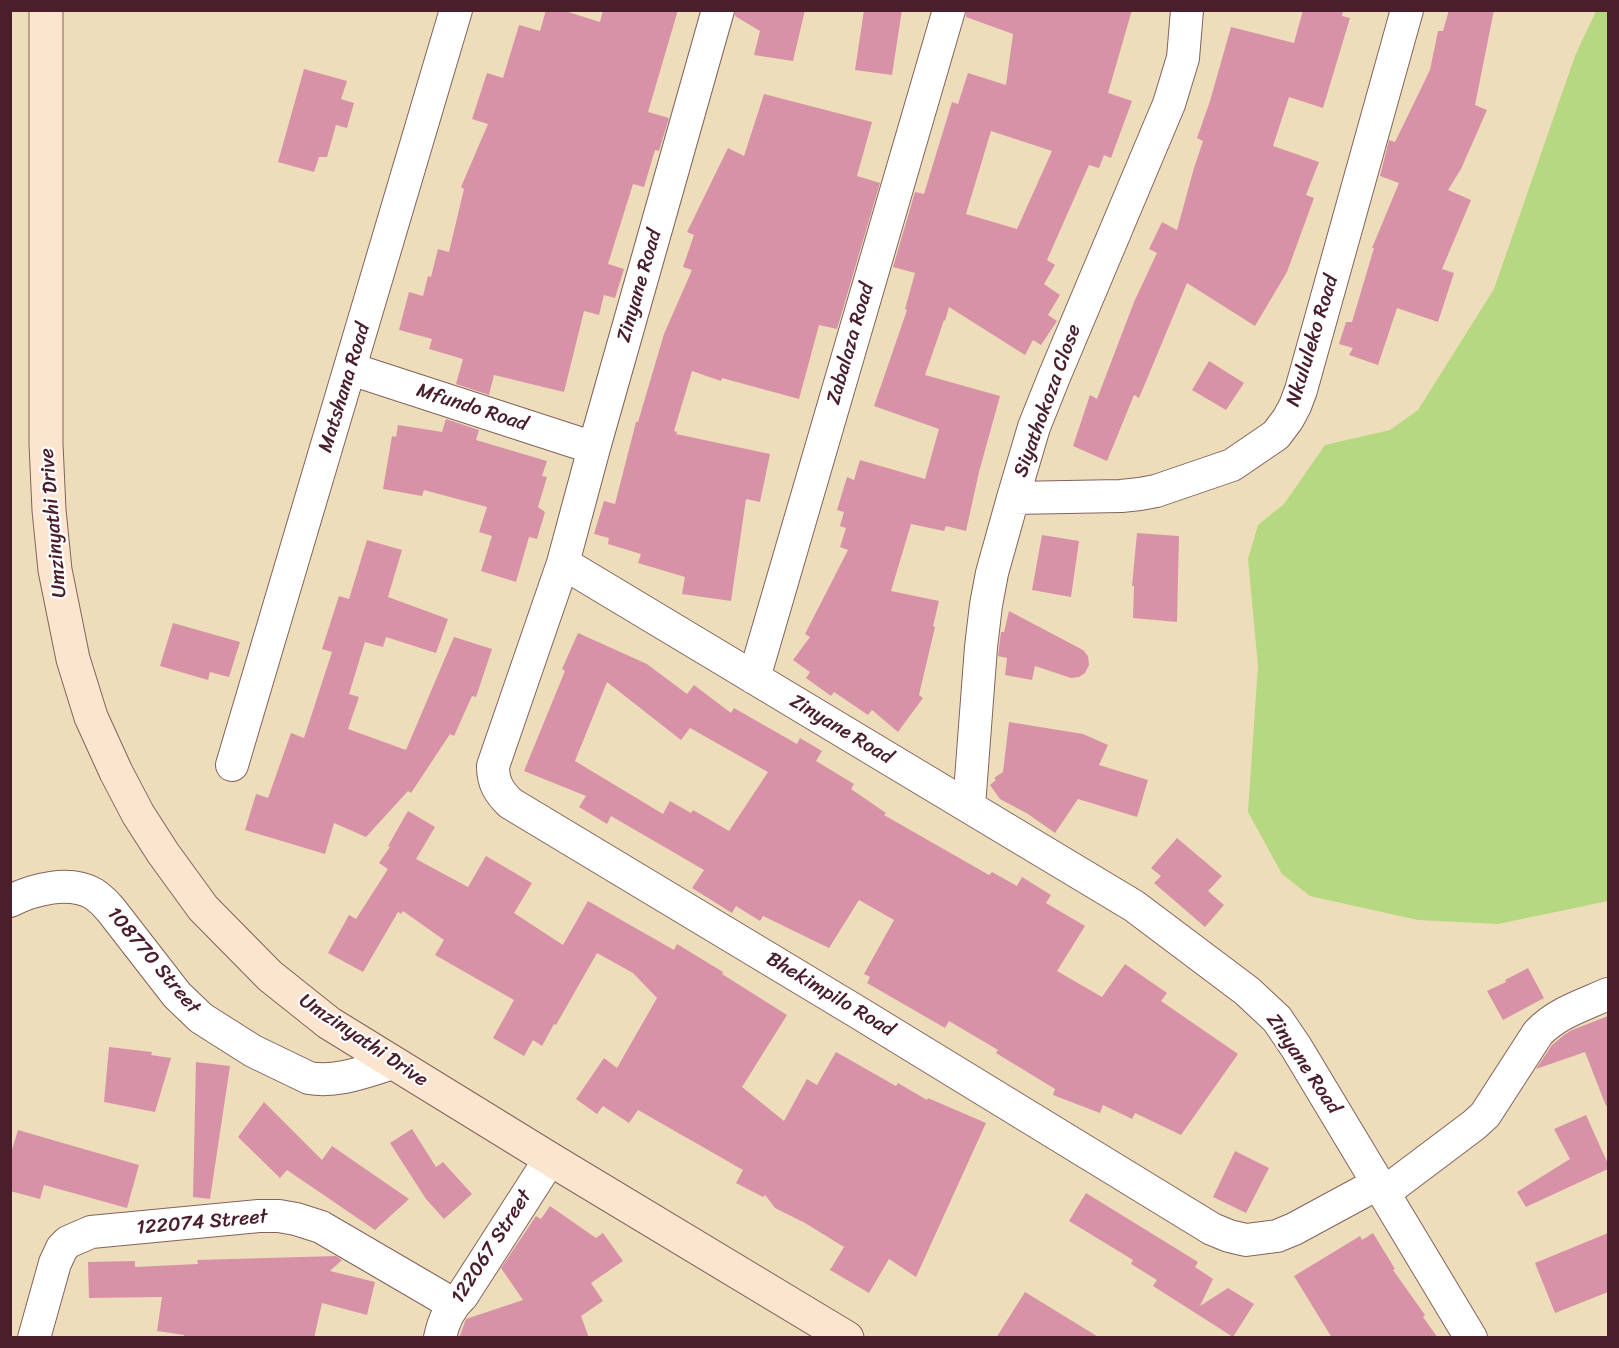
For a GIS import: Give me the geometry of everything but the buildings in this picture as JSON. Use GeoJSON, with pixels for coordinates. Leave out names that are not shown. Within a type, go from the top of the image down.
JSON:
{"type":"FeatureCollection","features":[{"type":"Feature","properties":{"kind":"street","name":"Umzinyathi Drive"},"geometry":{"type":"LineString","coordinates":[[46,10],[46,444],[55,570],[73,659],[91,717],[138,814],[203,908],[270,976],[329,1023],[847,1338]]}},
{"type":"Feature","properties":{"kind":"street","name":"Matshana Road"},"geometry":{"type":"LineString","coordinates":[[232,765],[456,10]]}},
{"type":"Feature","properties":{"kind":"street","name":"Zinyane Road"},"geometry":{"type":"LineString","coordinates":[[718,10],[563,563],[1134,906],[1247,992],[1277,1019],[1296,1047],[1472,1338]]}},
{"type":"Feature","properties":{"kind":"street","name":"Zabalaza Road"},"geometry":{"type":"LineString","coordinates":[[754,678],[949,10]]}},
{"type":"Feature","properties":{"kind":"street","name":"Siyathokoza Close"},"geometry":{"type":"LineString","coordinates":[[969,806],[981,648],[992,573],[1034,427],[1169,104],[1183,58],[1187,10]]}},
{"type":"Feature","properties":{"kind":"street","name":"Nkululeko Road"},"geometry":{"type":"LineString","coordinates":[[1013,498],[1121,496],[1156,491],[1232,465],[1268,441],[1282,428],[1301,390],[1407,10]]}},
{"type":"Feature","properties":{"kind":"street","name":"Mfundo Road"},"geometry":{"type":"LineString","coordinates":[[351,369],[594,448]]}},
{"type":"Feature","properties":{"kind":"street","name":"Bhekimpilo Road"},"geometry":{"type":"LineString","coordinates":[[563,563],[493,766],[496,785],[510,803],[1220,1232],[1246,1240],[1277,1236],[1382,1187],[1485,1115],[1546,1024],[1558,1016],[1608,994]]}},
{"type":"Feature","properties":{"kind":"street","name":"108770 Street"},"geometry":{"type":"LineString","coordinates":[[10,901],[35,891],[52,888],[80,889],[92,894],[111,910],[177,995],[195,1013],[253,1051],[309,1078],[342,1078],[393,1063]]}},
{"type":"Feature","properties":{"kind":"street","name":"122067 Street"},"geometry":{"type":"LineString","coordinates":[[440,1338],[453,1304],[462,1296],[550,1159]]}},
{"type":"Feature","properties":{"kind":"street","name":"122074 Street"},"geometry":{"type":"LineString","coordinates":[[34,1338],[55,1263],[62,1248],[68,1242],[91,1232],[259,1216],[296,1219],[321,1227],[453,1304]]}},
{"type":"Feature","properties":{"kind":"green space"},"geometry":{"type":"Polygon","coordinates":[[[1596,11],[1608,11],[1608,901],[1498,924],[1418,920],[1310,896],[1282,874],[1248,812],[1258,666],[1248,559],[1258,525],[1284,504],[1325,445],[1390,430],[1418,410],[1494,289],[1575,56],[1596,11]]]}}]}
